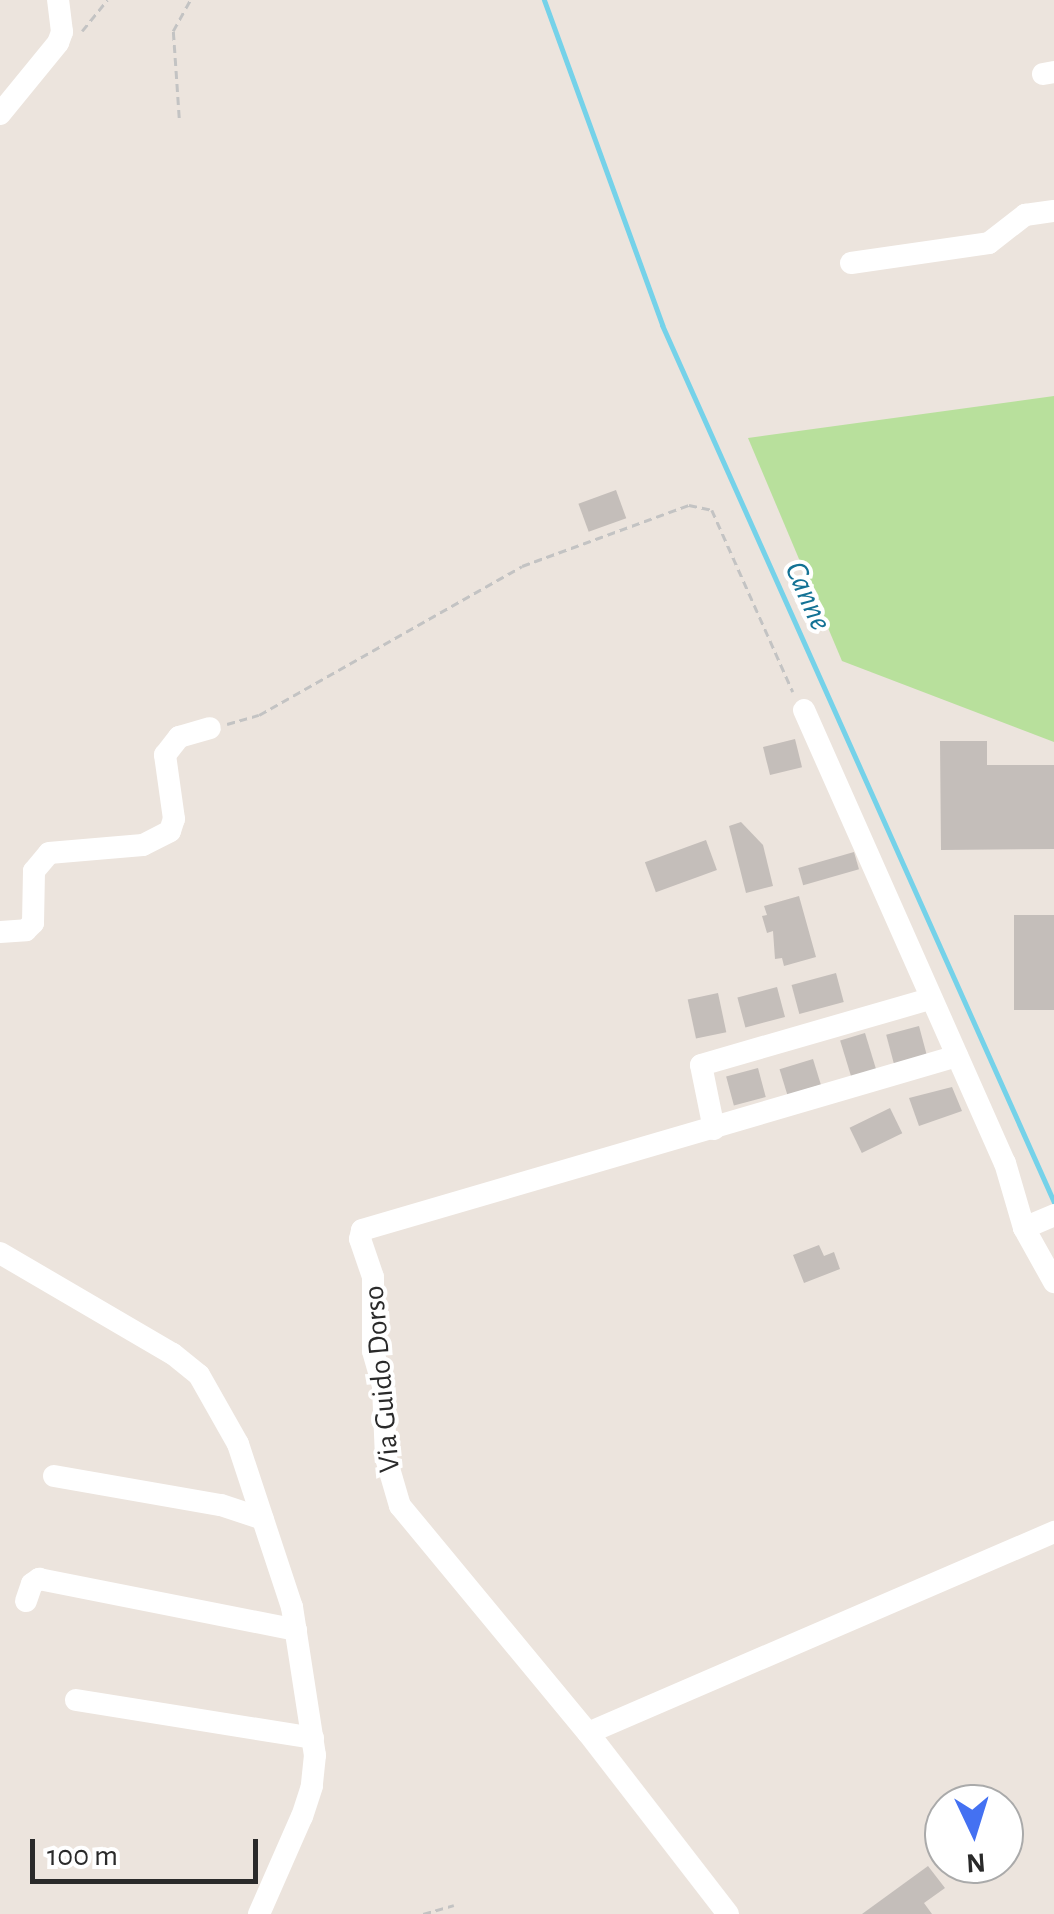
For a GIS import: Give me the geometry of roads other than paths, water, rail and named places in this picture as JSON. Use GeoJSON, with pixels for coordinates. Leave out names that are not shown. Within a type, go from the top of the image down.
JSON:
{"type":"FeatureCollection","features":[{"type":"Feature","properties":{"kind":"street"},"geometry":{"type":"LineString","coordinates":[[0,114],[58,43],[62,32],[58,0]]}},
{"type":"Feature","properties":{"kind":"street"},"geometry":{"type":"LineString","coordinates":[[851,263],[990,243],[1025,215],[1054,212]]}},
{"type":"Feature","properties":{"kind":"street"},"geometry":{"type":"LineString","coordinates":[[804,710],[1004,1163],[1040,1221],[1054,1282]]}},
{"type":"Feature","properties":{"kind":"street"},"geometry":{"type":"LineString","coordinates":[[0,932],[26,930],[33,922],[34,871],[50,853],[144,845],[170,831],[174,820],[165,755],[179,737],[210,728]]}},
{"type":"Feature","properties":{"kind":"street"},"geometry":{"type":"LineString","coordinates":[[714,1129],[701,1065],[929,999]]}},
{"type":"Feature","properties":{"kind":"street","name":"Via Guido Dorso"},"geometry":{"type":"LineString","coordinates":[[728,1914],[588,1733],[400,1506],[389,1482],[383,1386],[373,1351],[374,1277],[360,1239],[362,1230],[957,1056]]}},
{"type":"Feature","properties":{"kind":"street"},"geometry":{"type":"LineString","coordinates":[[0,1253],[174,1354],[199,1375],[238,1444],[296,1630],[312,1738],[312,1786],[259,1914]]}},
{"type":"Feature","properties":{"kind":"street"},"geometry":{"type":"LineString","coordinates":[[54,1476],[221,1505],[262,1519]]}},
{"type":"Feature","properties":{"kind":"street"},"geometry":{"type":"LineString","coordinates":[[588,1733],[1054,1532]]}},
{"type":"Feature","properties":{"kind":"street"},"geometry":{"type":"LineString","coordinates":[[26,1601],[32,1584],[40,1580],[296,1630]]}},
{"type":"Feature","properties":{"kind":"street"},"geometry":{"type":"LineString","coordinates":[[76,1700],[312,1738]]}},
{"type":"Feature","properties":{"kind":"waterway","name":"Canne"},"geometry":{"type":"LineString","coordinates":[[544,0],[662,325],[1054,1202]]}}]}
